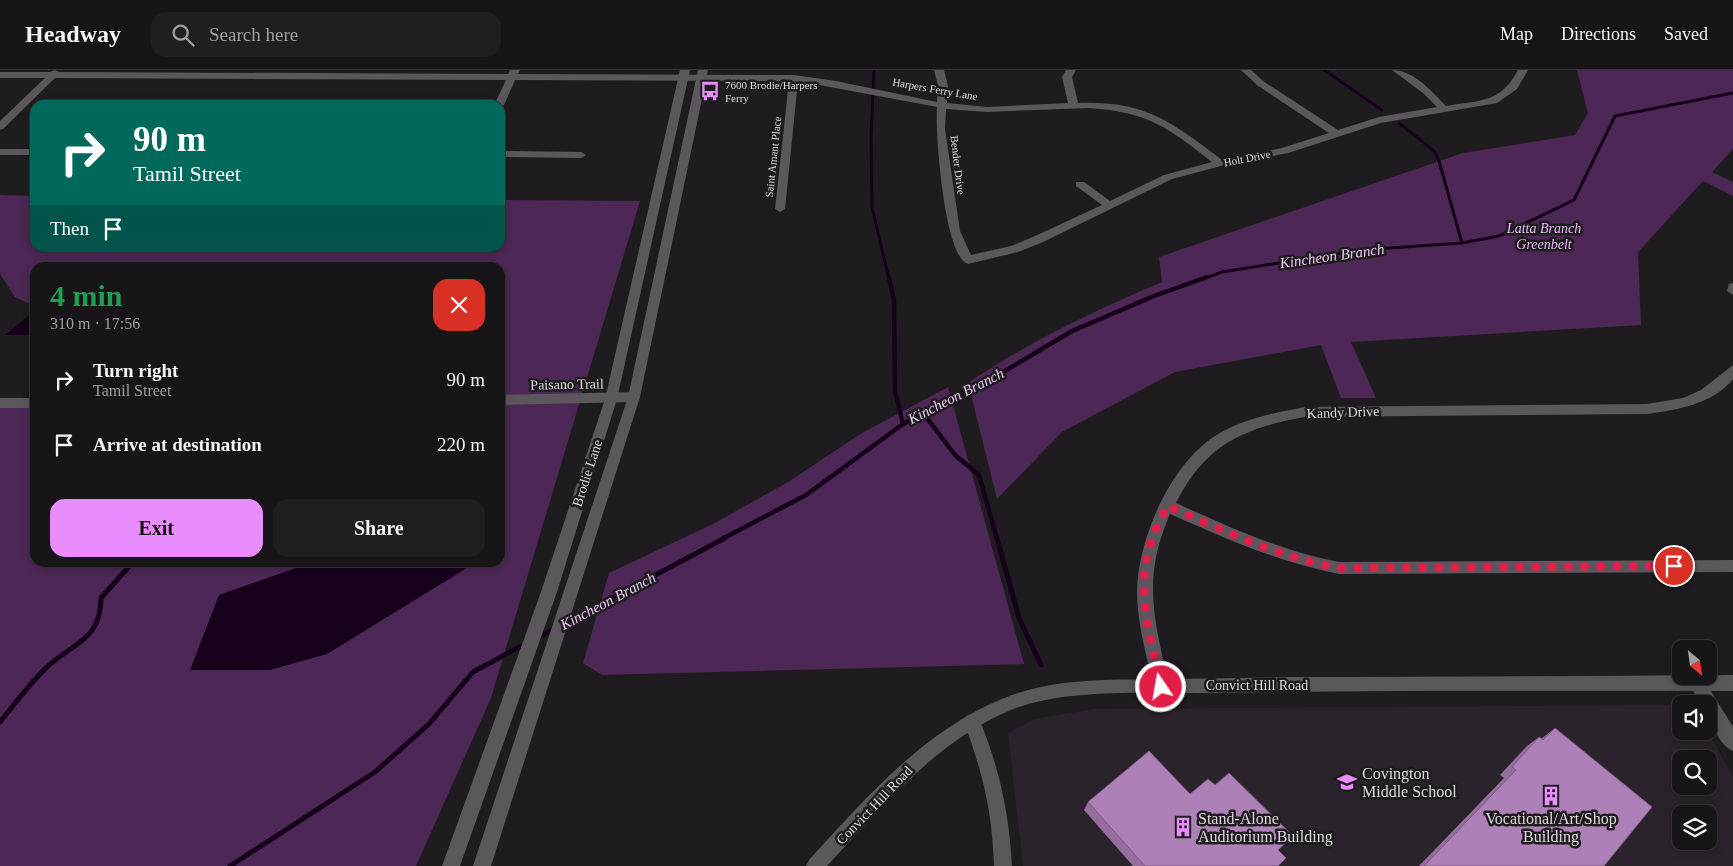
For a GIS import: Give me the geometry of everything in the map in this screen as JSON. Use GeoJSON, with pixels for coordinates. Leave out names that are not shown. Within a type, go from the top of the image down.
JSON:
{"type":"FeatureCollection","features":[{"type":"Feature","properties":{"kind":"street","name":"Bender Drive"},"geometry":{"type":"LineString","coordinates":[[939,70],[943,86],[940,129],[954,230],[968,260]]}},
{"type":"Feature","properties":{"kind":"street"},"geometry":{"type":"LineString","coordinates":[[1071,70],[1066,77],[1074,106]]}},
{"type":"Feature","properties":{"kind":"street"},"geometry":{"type":"LineString","coordinates":[[1246,70],[1260,83],[1336,133]]}},
{"type":"Feature","properties":{"kind":"street"},"geometry":{"type":"LineString","coordinates":[[1396,70],[1426,91],[1445,110]]}},
{"type":"Feature","properties":{"kind":"street","name":"Holt Drive"},"geometry":{"type":"LineString","coordinates":[[968,260],[1014,249],[1037,240],[1168,177],[1284,151],[1397,115],[1445,110],[1494,101],[1514,87],[1522,70]]}},
{"type":"Feature","properties":{"kind":"street","name":"Harpers Ferry Lane"},"geometry":{"type":"LineString","coordinates":[[0,75],[55,73],[513,73],[702,74],[794,78],[858,87],[943,105],[986,110],[1074,106],[1118,107],[1151,116],[1178,130],[1220,164]]}},
{"type":"Feature","properties":{"kind":"street"},"geometry":{"type":"LineString","coordinates":[[0,127],[55,73]]}},
{"type":"Feature","properties":{"kind":"street"},"geometry":{"type":"LineString","coordinates":[[501,100],[513,73]]}},
{"type":"Feature","properties":{"kind":"street","name":"Brodie Lane"},"geometry":{"type":"LineString","coordinates":[[451,866],[549,592],[611,399],[685,74]]}},
{"type":"Feature","properties":{"kind":"street","name":"Brodie Lane"},"geometry":{"type":"LineString","coordinates":[[482,866],[572,583],[625,430],[634,397],[702,74]]}},
{"type":"Feature","properties":{"kind":"street","name":"Saint Amant Place"},"geometry":{"type":"LineString","coordinates":[[780,209],[794,78]]}},
{"type":"Feature","properties":{"kind":"street"},"geometry":{"type":"LineString","coordinates":[[0,152],[30,152]]}},
{"type":"Feature","properties":{"kind":"street"},"geometry":{"type":"LineString","coordinates":[[505,154],[581,155]]}},
{"type":"Feature","properties":{"kind":"street"},"geometry":{"type":"LineString","coordinates":[[1080,184],[1108,206]]}},
{"type":"Feature","properties":{"kind":"street","name":"Kandy Drive"},"geometry":{"type":"LineString","coordinates":[[1161,687],[1145,605],[1145,575],[1149,547],[1177,483],[1190,465],[1224,436],[1258,420],[1305,412],[1337,410],[1647,410],[1699,397],[1724,381],[1733,370]]}},
{"type":"Feature","properties":{"kind":"street","name":"Paisano Trail"},"geometry":{"type":"LineString","coordinates":[[505,400],[634,397]]}},
{"type":"Feature","properties":{"kind":"street"},"geometry":{"type":"LineString","coordinates":[[0,403],[30,403]]}},
{"type":"Feature","properties":{"kind":"street"},"geometry":{"type":"LineString","coordinates":[[1167,506],[1268,550],[1302,561],[1339,568],[1733,566]]}},
{"type":"Feature","properties":{"kind":"street","name":"Convict Hill Road"},"geometry":{"type":"LineString","coordinates":[[815,866],[924,755],[938,744],[972,722],[1008,704],[1051,693],[1089,688],[1672,683]]}},
{"type":"Feature","properties":{"kind":"street","name":"Convict Hill Road"},"geometry":{"type":"LineString","coordinates":[[1718,683],[1733,683]]}},
{"type":"Feature","properties":{"kind":"street"},"geometry":{"type":"LineString","coordinates":[[1698,685],[1733,743]]}},
{"type":"Feature","properties":{"kind":"street"},"geometry":{"type":"LineString","coordinates":[[972,722],[990,771],[1001,824],[1004,866]]}},
{"type":"Feature","properties":{"kind":"shaded area"},"geometry":{"type":"Polygon","coordinates":[[[30,314],[30,335],[5,335],[30,314]]]}},
{"type":"Feature","properties":{"kind":"shaded area"},"geometry":{"type":"Polygon","coordinates":[[[299,567],[468,567],[327,654],[270,670],[190,670],[219,595],[299,567]]]}},
{"type":"Feature","properties":{"kind":"shaded area","name":"Covington Middle School"},"geometry":{"type":"Polygon","coordinates":[[[1672,705],[1672,740],[1713,740],[1733,777],[1733,866],[1023,866],[1008,733],[1035,719],[1094,709],[1672,705]]]}},
{"type":"Feature","properties":{"kind":"green space","name":"Latta Branch Greenbelt"},"geometry":{"type":"Polygon","coordinates":[[[1577,70],[1733,70],[1733,149],[1712,172],[1733,182],[1733,196],[1703,181],[1638,252],[1641,325],[1351,342],[1376,398],[1341,398],[1321,345],[1175,372],[1062,432],[997,499],[968,383],[1039,340],[1111,304],[1162,282],[1159,257],[1463,153],[1575,135],[1588,113],[1577,70]]]}},
{"type":"Feature","properties":{"kind":"green space"},"geometry":{"type":"Polygon","coordinates":[[[0,195],[30,196],[30,252],[505,252],[505,200],[640,201],[491,698],[416,866],[0,866],[0,403],[30,403],[30,567],[505,567],[505,262],[30,262],[30,304],[15,297],[0,274],[0,195]]]}},
{"type":"Feature","properties":{"kind":"green space"},"geometry":{"type":"Polygon","coordinates":[[[948,387],[1024,664],[602,675],[583,663],[609,573],[715,523],[788,482],[862,433],[948,387]]]}},
{"type":"Feature","properties":{"kind":"building","name":"Vocational/Art/Shop Building"},"geometry":{"type":"Polygon","coordinates":[[[1555,728],[1652,807],[1604,866],[1424,866],[1516,770],[1512,767],[1539,737],[1543,740],[1555,728]]]}},
{"type":"Feature","properties":{"kind":"building","name":"Stand-Alone Auditorium Building"},"geometry":{"type":"Polygon","coordinates":[[[1149,751],[1190,794],[1208,779],[1215,785],[1229,773],[1293,836],[1278,850],[1286,858],[1278,866],[1145,866],[1088,802],[1149,751]]]}},
{"type":"Feature","properties":{"kind":"waterway"},"geometry":{"type":"LineString","coordinates":[[874,70],[871,137],[872,207],[889,279]]}},
{"type":"Feature","properties":{"kind":"waterway"},"geometry":{"type":"LineString","coordinates":[[1324,70],[1382,110]]}},
{"type":"Feature","properties":{"kind":"waterway","name":"Kincheon Branch"},"geometry":{"type":"LineString","coordinates":[[1462,243],[1499,236],[1574,200],[1615,116],[1733,93]]}},
{"type":"Feature","properties":{"kind":"waterway"},"geometry":{"type":"LineString","coordinates":[[1399,123],[1434,151],[1439,161],[1462,243]]}},
{"type":"Feature","properties":{"kind":"waterway","name":"Kincheon Branch"},"geometry":{"type":"LineString","coordinates":[[1203,279],[1222,272],[1361,250],[1462,243]]}},
{"type":"Feature","properties":{"kind":"waterway"},"geometry":{"type":"LineString","coordinates":[[889,277],[894,300],[895,391],[903,424]]}},
{"type":"Feature","properties":{"kind":"waterway","name":"Kincheon Branch"},"geometry":{"type":"LineString","coordinates":[[903,424],[1005,371],[1072,331],[1154,296],[1207,277]]}},
{"type":"Feature","properties":{"kind":"waterway"},"geometry":{"type":"LineString","coordinates":[[924,414],[955,455],[979,475],[997,539]]}},
{"type":"Feature","properties":{"kind":"waterway","name":"Kincheon Branch"},"geometry":{"type":"LineString","coordinates":[[722,539],[806,495],[903,424]]}},
{"type":"Feature","properties":{"kind":"waterway","name":"Kincheon Branch"},"geometry":{"type":"LineString","coordinates":[[565,623],[725,538]]}},
{"type":"Feature","properties":{"kind":"waterway"},"geometry":{"type":"LineString","coordinates":[[997,538],[1019,618],[1041,665]]}},
{"type":"Feature","properties":{"kind":"waterway"},"geometry":{"type":"LineString","coordinates":[[0,722],[42,672],[89,634],[95,625],[101,598],[129,567]]}},
{"type":"Feature","properties":{"kind":"waterway","name":"Kincheon Branch"},"geometry":{"type":"LineString","coordinates":[[537,638],[554,629]]}},
{"type":"Feature","properties":{"kind":"waterway","name":"Kincheon Branch"},"geometry":{"type":"LineString","coordinates":[[230,866],[375,772],[429,724],[473,672],[525,644]]}},
{"type":"Feature","properties":{"kind":"place","name":"7600 Brodie/Harpers Ferry"},"geometry":{"type":"Point","coordinates":[710,91]}},
{"type":"Feature","properties":{"kind":"place","name":"Covington Middle School"},"geometry":{"type":"Point","coordinates":[1347,782]}},
{"type":"Feature","properties":{"kind":"place","name":"Vocational/Art/Shop Building"},"geometry":{"type":"Point","coordinates":[1551,796]}},
{"type":"Feature","properties":{"kind":"place","name":"Stand-Alone Auditorium Building"},"geometry":{"type":"Point","coordinates":[1183,827]}},
{"type":"Feature","properties":{"kind":"route"},"geometry":{"type":"LineString","coordinates":[[1161,687],[1150,639],[1145,605],[1145,575],[1147,554],[1154,533],[1167,506],[1268,550],[1302,561],[1339,568],[1674,566]]}}]}
